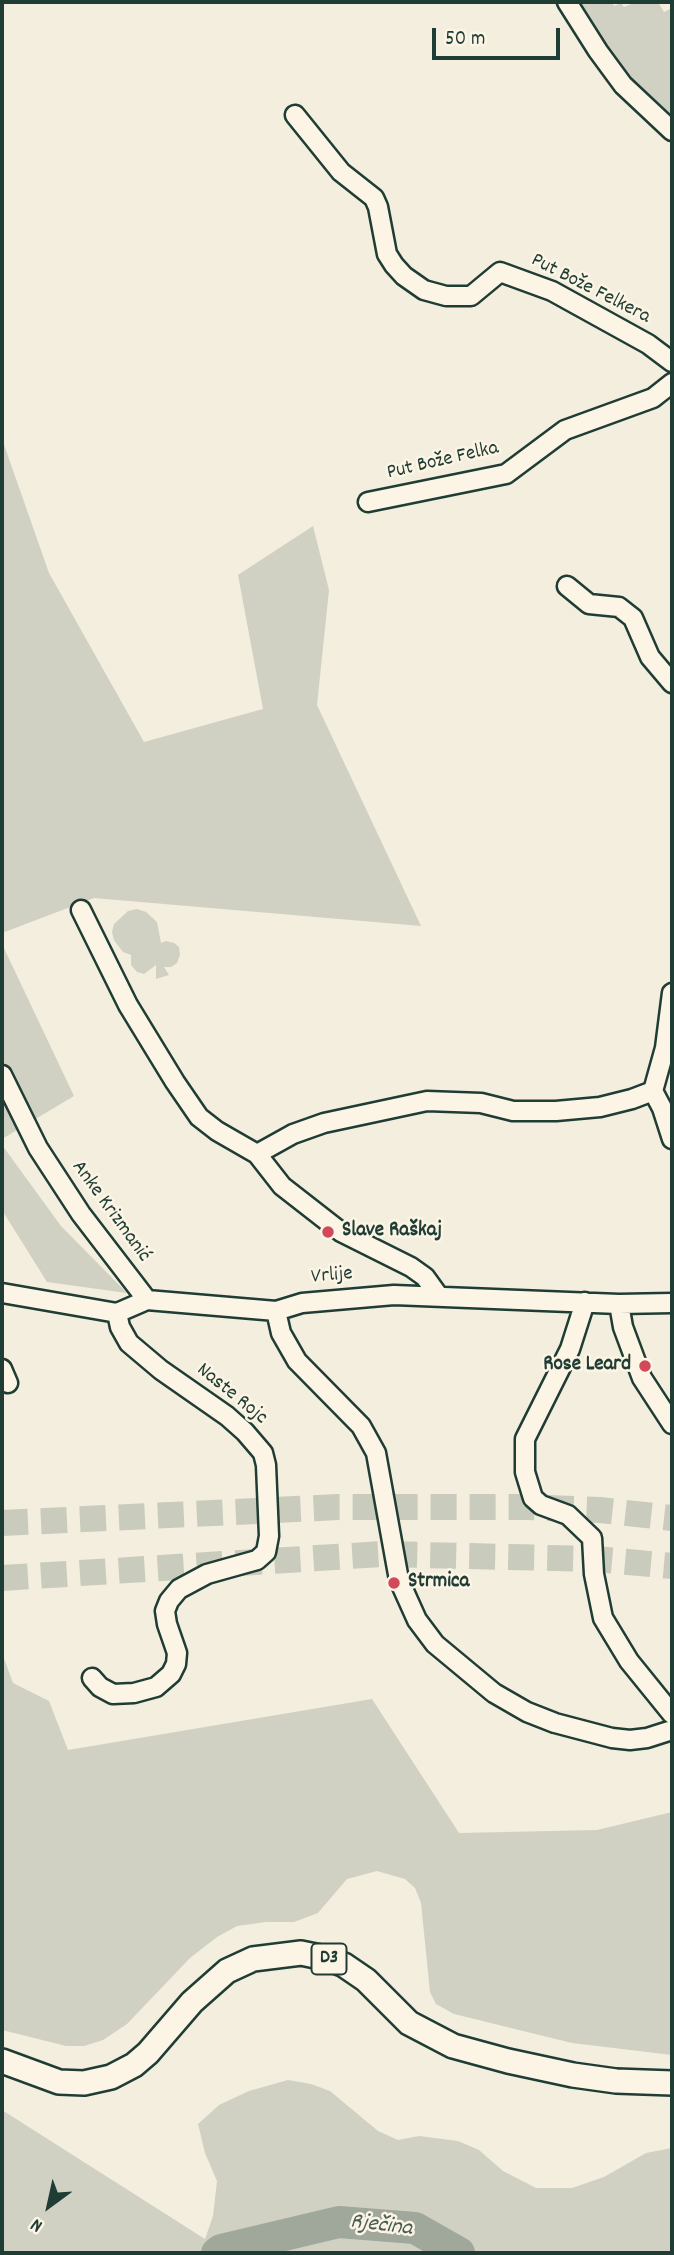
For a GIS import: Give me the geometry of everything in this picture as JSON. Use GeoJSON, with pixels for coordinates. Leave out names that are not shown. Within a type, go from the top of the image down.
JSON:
{"type":"FeatureCollection","features":[{"type":"Feature","properties":{"kind":"main road","name":"D3"},"geometry":{"type":"LineString","coordinates":[[2,2062],[59,2082],[84,2083],[111,2077],[148,2053],[192,2002],[228,1971],[253,1959],[301,1954],[330,1959],[344,1965],[366,1980],[409,2023],[453,2046],[508,2062],[561,2073],[616,2081],[672,2083]]}},
{"type":"Feature","properties":{"kind":"street"},"geometry":{"type":"LineString","coordinates":[[567,2],[623,85],[672,131]]}},
{"type":"Feature","properties":{"kind":"street","name":"Put Bože Felkera"},"geometry":{"type":"LineString","coordinates":[[295,115],[341,172],[374,198],[387,254],[404,276],[424,290],[446,296],[471,296],[500,272],[552,291],[649,344],[672,362]]}},
{"type":"Feature","properties":{"kind":"street","name":"Put Bože Felka"},"geometry":{"type":"LineString","coordinates":[[368,502],[506,474],[565,430],[653,398],[672,383]]}},
{"type":"Feature","properties":{"kind":"street"},"geometry":{"type":"LineString","coordinates":[[567,586],[589,604],[619,607],[634,618],[650,657],[672,683]]}},
{"type":"Feature","properties":{"kind":"street"},"geometry":{"type":"LineString","coordinates":[[81,910],[128,1005],[199,1116],[217,1131],[257,1154],[282,1186],[341,1232],[411,1266],[425,1278],[438,1296]]}},
{"type":"Feature","properties":{"kind":"street"},"geometry":{"type":"LineString","coordinates":[[672,993],[665,1048],[653,1091],[662,1108],[672,1139]]}},
{"type":"Feature","properties":{"kind":"street","name":"Anke Krizmanić"},"geometry":{"type":"LineString","coordinates":[[2,1075],[38,1148],[81,1214],[147,1300]]}},
{"type":"Feature","properties":{"kind":"street"},"geometry":{"type":"LineString","coordinates":[[257,1154],[275,1142],[303,1130],[407,1104],[447,1101],[481,1103],[513,1111],[556,1111],[600,1107],[653,1091]]}},
{"type":"Feature","properties":{"kind":"street"},"geometry":{"type":"LineString","coordinates":[[2,1293],[117,1313]]}},
{"type":"Feature","properties":{"kind":"street","name":"Vrlije"},"geometry":{"type":"LineString","coordinates":[[117,1313],[147,1300],[276,1311],[302,1303],[394,1295],[619,1304],[672,1303]]}},
{"type":"Feature","properties":{"kind":"street"},"geometry":{"type":"LineString","coordinates":[[585,1302],[570,1349],[525,1439],[525,1472],[533,1498],[541,1505],[568,1515],[592,1538],[594,1574],[603,1618],[629,1661],[672,1714]]}},
{"type":"Feature","properties":{"kind":"street"},"geometry":{"type":"LineString","coordinates":[[619,1304],[630,1351],[642,1378],[670,1414]]}},
{"type":"Feature","properties":{"kind":"street"},"geometry":{"type":"LineString","coordinates":[[276,1311],[281,1333],[297,1361],[361,1426],[376,1453],[399,1580],[417,1620],[435,1644],[494,1693],[527,1712],[555,1723],[630,1740],[672,1730]]}},
{"type":"Feature","properties":{"kind":"street","name":"Naste Rojc"},"geometry":{"type":"LineString","coordinates":[[92,1678],[100,1687],[113,1694],[134,1693],[156,1687],[176,1664],[177,1653],[165,1611],[169,1601],[179,1589],[207,1574],[257,1560],[266,1552],[269,1536],[266,1465],[262,1453],[227,1416],[128,1343],[117,1313]]}},
{"type":"Feature","properties":{"kind":"shaded area"},"geometry":{"type":"Polygon","coordinates":[[[578,2],[612,2],[614,6],[621,3],[624,7],[636,2],[658,2],[664,12],[672,8],[672,123],[633,86],[604,46],[578,2]]]}},
{"type":"Feature","properties":{"kind":"shaded area"},"geometry":{"type":"Polygon","coordinates":[[[2,439],[49,573],[144,742],[263,709],[238,575],[313,526],[329,590],[317,705],[421,926],[94,898],[2,933],[2,439]]]}},
{"type":"Feature","properties":{"kind":"shaded area"},"geometry":{"type":"Polygon","coordinates":[[[137,909],[146,912],[157,922],[161,943],[166,941],[179,947],[177,963],[164,967],[169,975],[156,979],[156,965],[144,974],[137,972],[131,965],[131,955],[123,952],[114,940],[114,924],[128,911],[137,909]]]}},
{"type":"Feature","properties":{"kind":"shaded area"},"geometry":{"type":"Polygon","coordinates":[[[2,944],[74,1096],[2,1139],[2,944]]]}},
{"type":"Feature","properties":{"kind":"shaded area"},"geometry":{"type":"Polygon","coordinates":[[[2,1145],[61,1226],[127,1293],[47,1282],[2,1210],[2,1145]]]}},
{"type":"Feature","properties":{"kind":"shaded area"},"geometry":{"type":"Polygon","coordinates":[[[2,1653],[13,1683],[49,1701],[68,1750],[372,1699],[459,1833],[597,1830],[672,1812],[672,2055],[572,2043],[454,2014],[436,2004],[430,1992],[421,1903],[415,1888],[405,1879],[377,1871],[347,1879],[318,1913],[294,1922],[237,1926],[217,1937],[190,1958],[127,2024],[103,2040],[84,2046],[66,2046],[2,2030],[2,1653]]]}},
{"type":"Feature","properties":{"kind":"shaded area"},"geometry":{"type":"Polygon","coordinates":[[[288,2080],[330,2091],[378,2131],[398,2140],[419,2136],[458,2141],[479,2150],[503,2171],[536,2188],[572,2188],[604,2177],[646,2153],[672,2148],[672,2253],[2,2253],[2,2110],[205,2239],[213,2216],[217,2181],[205,2153],[198,2124],[219,2105],[249,2091],[288,2080]]]}},
{"type":"Feature","properties":{"kind":"waterway","name":"Rječina"},"geometry":{"type":"LineString","coordinates":[[217,2253],[339,2222],[415,2228],[459,2253]]}},
{"type":"Feature","properties":{"kind":"tunnel"},"geometry":{"type":"LineString","coordinates":[[2,1523],[339,1507],[525,1507],[600,1510],[672,1518]]}},
{"type":"Feature","properties":{"kind":"tunnel"},"geometry":{"type":"LineString","coordinates":[[2,1578],[382,1554],[595,1559],[672,1566]]}},
{"type":"Feature","properties":{"kind":"place","name":"Slave Raškaj"},"geometry":{"type":"Point","coordinates":[328,1232]}},
{"type":"Feature","properties":{"kind":"place","name":"Rose Leard"},"geometry":{"type":"Point","coordinates":[645,1366]}},
{"type":"Feature","properties":{"kind":"place","name":"Strmica"},"geometry":{"type":"Point","coordinates":[394,1583]}}]}
